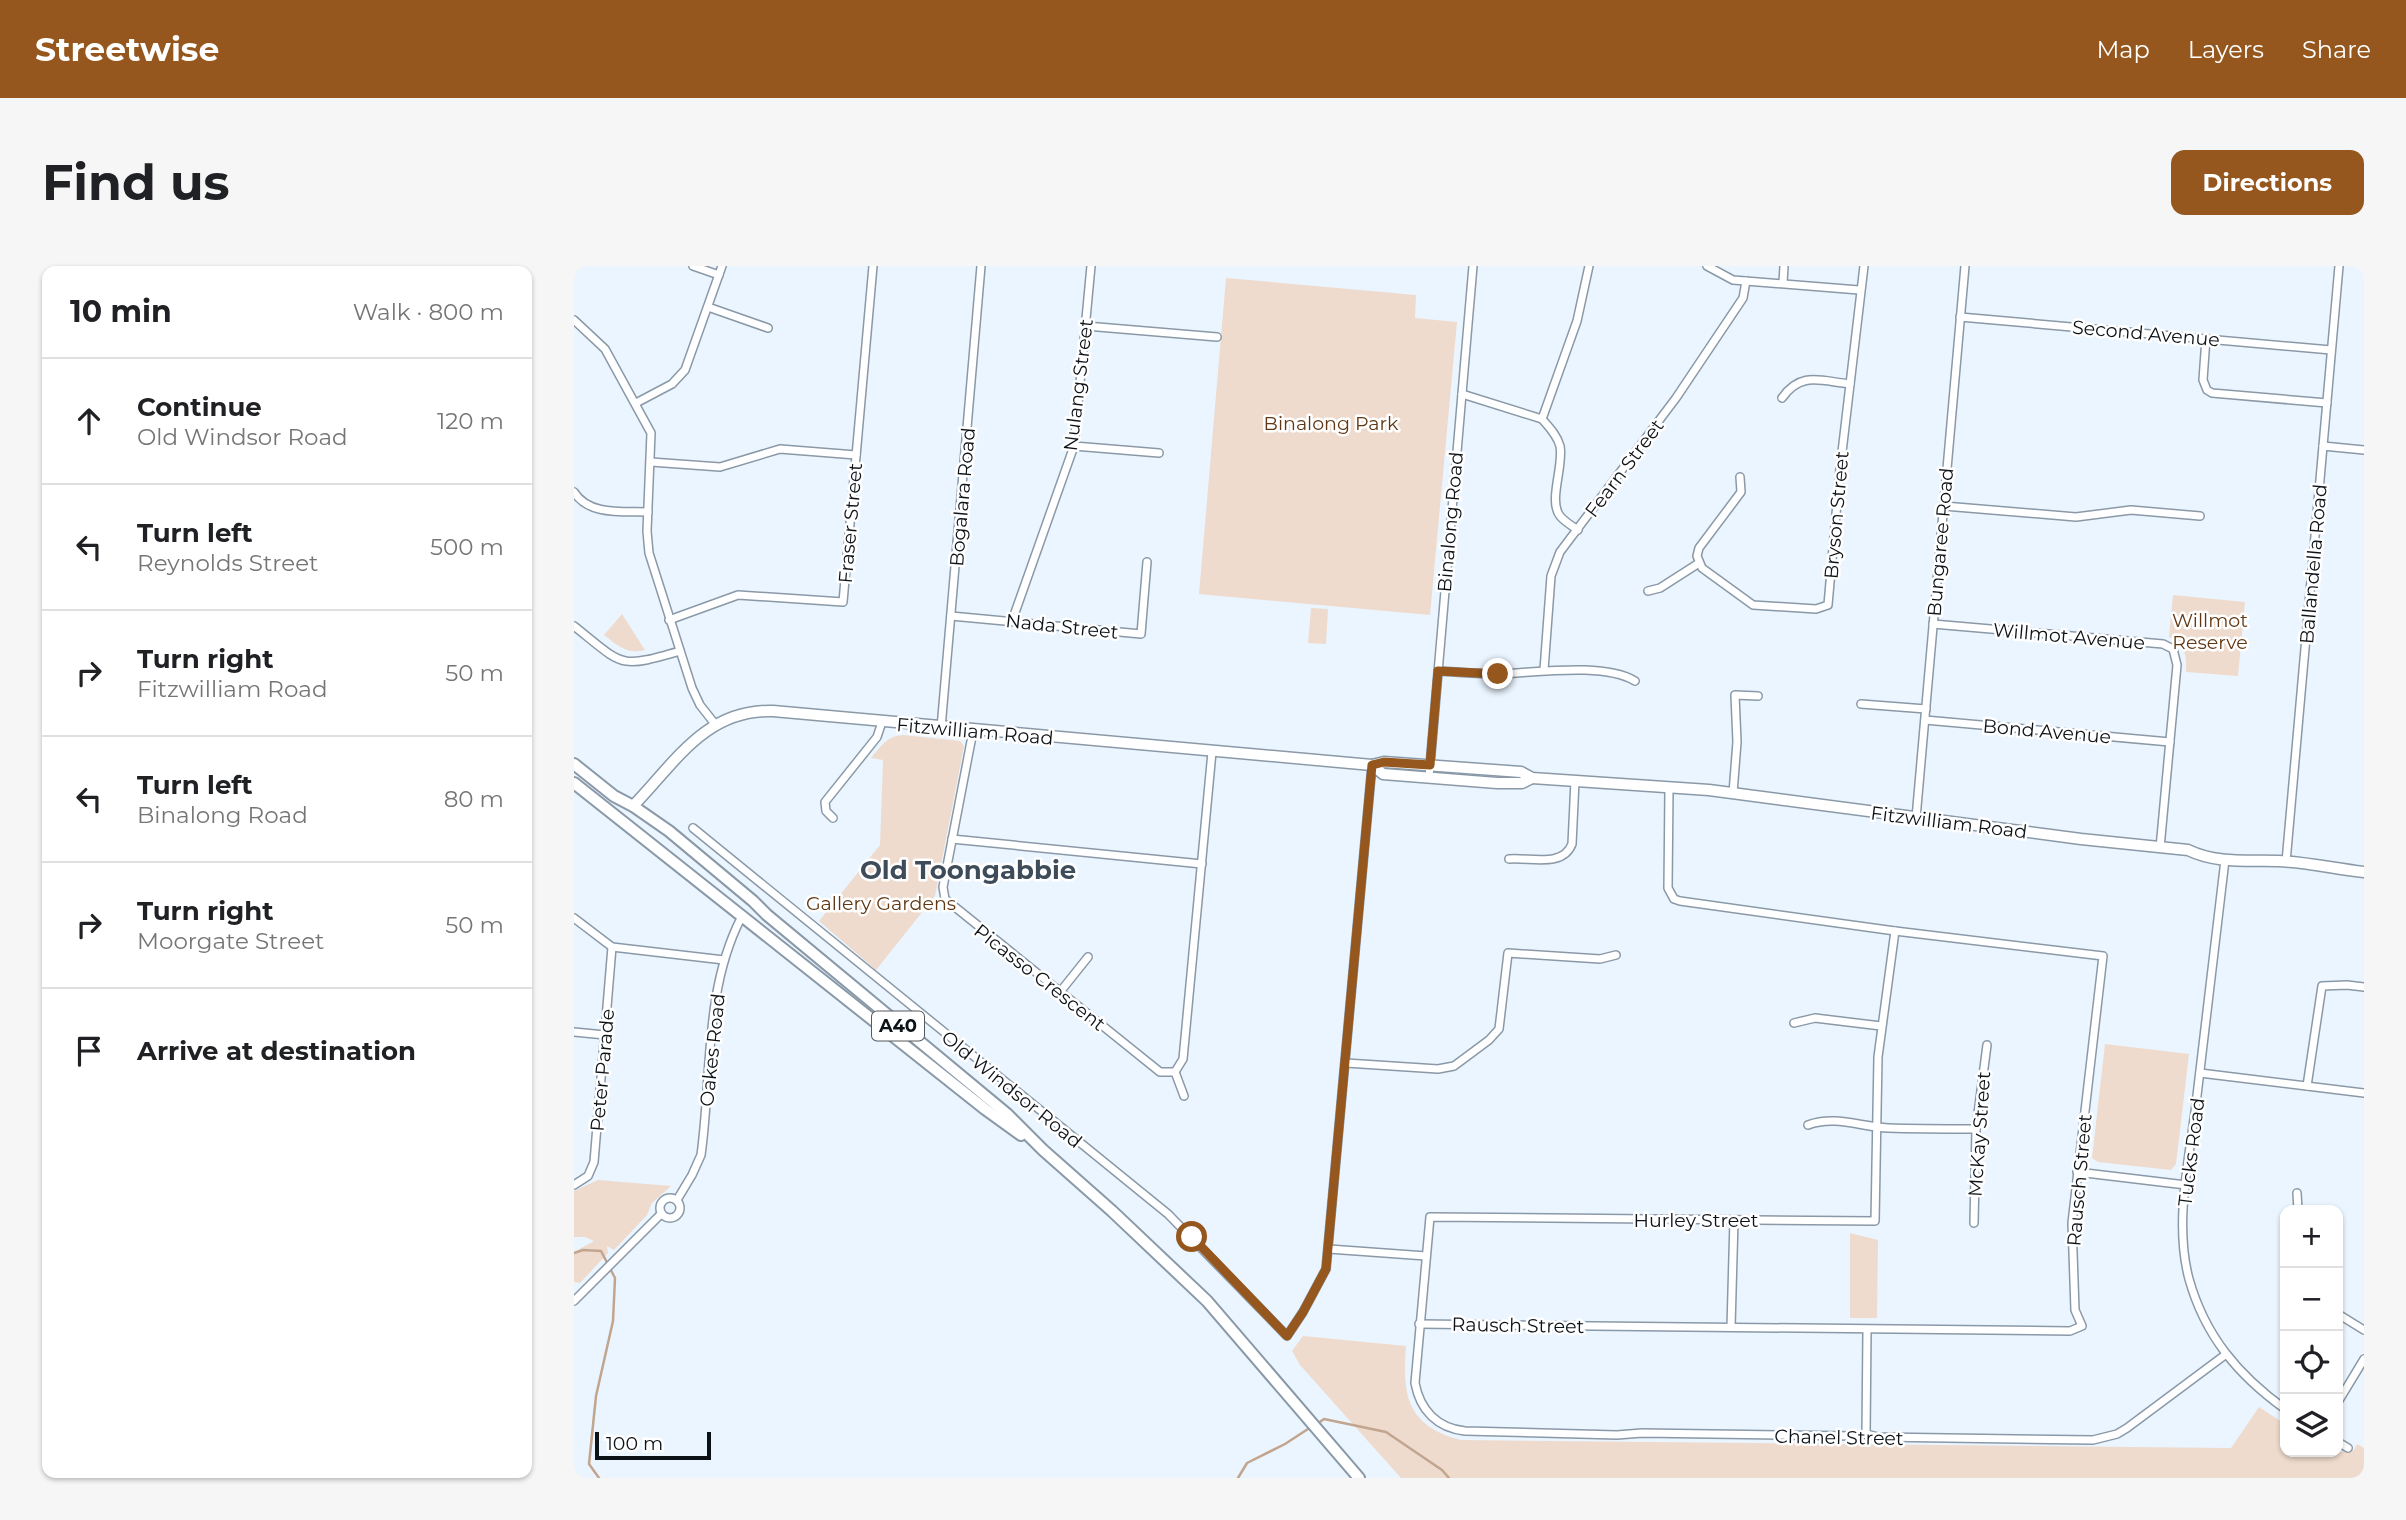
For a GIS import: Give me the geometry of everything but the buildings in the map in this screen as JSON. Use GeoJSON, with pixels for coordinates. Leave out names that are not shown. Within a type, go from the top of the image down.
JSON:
{"type":"FeatureCollection","features":[{"type":"Feature","properties":{"kind":"highway","name":"Old Windsor Road"},"geometry":{"type":"LineString","coordinates":[[574,764],[614,796],[669,831],[842,979],[1007,1114],[1207,1301],[1357,1476]]}},
{"type":"Feature","properties":{"kind":"highway","name":"Old Windsor Road"},"geometry":{"type":"LineString","coordinates":[[574,783],[985,1110],[1043,1150]]}},
{"type":"Feature","properties":{"kind":"highway","name":"Fitzwilliam Road"},"geometry":{"type":"LineString","coordinates":[[620,820],[633,806]]}},
{"type":"Feature","properties":{"kind":"highway","name":"Oakes Road"},"geometry":{"type":"LineString","coordinates":[[741,918],[753,901]]}},
{"type":"Feature","properties":{"kind":"main road","name":"Fitzwilliam Road"},"geometry":{"type":"LineString","coordinates":[[633,806],[685,748],[715,724],[740,714],[764,711],[1212,752],[1372,765],[1384,762],[1521,772],[1532,778],[1733,793],[2188,850],[2202,857],[2225,860],[2251,863],[2286,862],[2364,872]]}},
{"type":"Feature","properties":{"kind":"main road","name":"Fitzwilliam Road"},"geometry":{"type":"LineString","coordinates":[[1372,765],[1383,774],[1497,783],[1522,783],[1532,778]]}},
{"type":"Feature","properties":{"kind":"street"},"geometry":{"type":"LineString","coordinates":[[693,266],[719,275]]}},
{"type":"Feature","properties":{"kind":"street"},"geometry":{"type":"LineString","coordinates":[[636,403],[672,384],[685,370],[722,266]]}},
{"type":"Feature","properties":{"kind":"street","name":"Fraser Street"},"geometry":{"type":"LineString","coordinates":[[669,620],[738,595],[843,603],[873,266]]}},
{"type":"Feature","properties":{"kind":"street","name":"Bogalara Road"},"geometry":{"type":"LineString","coordinates":[[941,728],[981,266]]}},
{"type":"Feature","properties":{"kind":"street","name":"Nulang Street"},"geometry":{"type":"LineString","coordinates":[[1012,621],[1074,446],[1091,266]]}},
{"type":"Feature","properties":{"kind":"street","name":"Binalong Road"},"geometry":{"type":"LineString","coordinates":[[1429,777],[1473,266]]}},
{"type":"Feature","properties":{"kind":"street"},"geometry":{"type":"LineString","coordinates":[[1542,419],[1577,321],[1589,266]]}},
{"type":"Feature","properties":{"kind":"street"},"geometry":{"type":"LineString","coordinates":[[1707,266],[1725,277],[1746,281],[1859,290]]}},
{"type":"Feature","properties":{"kind":"street"},"geometry":{"type":"LineString","coordinates":[[1783,283],[1784,266]]}},
{"type":"Feature","properties":{"kind":"street","name":"Bryson Street"},"geometry":{"type":"LineString","coordinates":[[1699,563],[1702,568],[1753,605],[1816,609],[1828,605],[1859,290],[1864,266]]}},
{"type":"Feature","properties":{"kind":"street","name":"Bungaree Road"},"geometry":{"type":"LineString","coordinates":[[1916,818],[1965,266]]}},
{"type":"Feature","properties":{"kind":"street","name":"Ballandella Road"},"geometry":{"type":"LineString","coordinates":[[2286,862],[2339,266]]}},
{"type":"Feature","properties":{"kind":"street","name":"Fearn Street"},"geometry":{"type":"LineString","coordinates":[[1544,670],[1551,576],[1560,552],[1676,398],[1743,298],[1746,281]]}},
{"type":"Feature","properties":{"kind":"street"},"geometry":{"type":"LineString","coordinates":[[708,307],[768,328]]}},
{"type":"Feature","properties":{"kind":"street","name":"Second Avenue"},"geometry":{"type":"LineString","coordinates":[[1960,317],[2332,350]]}},
{"type":"Feature","properties":{"kind":"street"},"geometry":{"type":"LineString","coordinates":[[574,320],[605,349],[651,433],[649,553],[696,698],[715,724]]}},
{"type":"Feature","properties":{"kind":"street"},"geometry":{"type":"LineString","coordinates":[[1086,326],[1217,337]]}},
{"type":"Feature","properties":{"kind":"street"},"geometry":{"type":"LineString","coordinates":[[2206,338],[2203,380],[2207,390],[2212,393],[2327,403]]}},
{"type":"Feature","properties":{"kind":"street"},"geometry":{"type":"LineString","coordinates":[[1782,398],[1791,386],[1800,381],[1850,384]]}},
{"type":"Feature","properties":{"kind":"street"},"geometry":{"type":"LineString","coordinates":[[1462,394],[1542,419],[1559,445],[1556,503],[1558,512],[1561,518],[1578,530]]}},
{"type":"Feature","properties":{"kind":"street"},"geometry":{"type":"LineString","coordinates":[[1074,446],[1159,453]]}},
{"type":"Feature","properties":{"kind":"street"},"geometry":{"type":"LineString","coordinates":[[2323,446],[2364,450]]}},
{"type":"Feature","properties":{"kind":"street"},"geometry":{"type":"LineString","coordinates":[[651,461],[720,467],[780,449],[856,455]]}},
{"type":"Feature","properties":{"kind":"street"},"geometry":{"type":"LineString","coordinates":[[1648,591],[1660,588],[1699,563],[1699,548],[1741,492],[1740,477]]}},
{"type":"Feature","properties":{"kind":"street"},"geometry":{"type":"LineString","coordinates":[[574,492],[585,505],[595,509],[648,512]]}},
{"type":"Feature","properties":{"kind":"street"},"geometry":{"type":"LineString","coordinates":[[1944,506],[2076,517],[2131,510],[2200,516]]}},
{"type":"Feature","properties":{"kind":"street","name":"Nada Street"},"geometry":{"type":"LineString","coordinates":[[951,616],[1141,634],[1147,562]]}},
{"type":"Feature","properties":{"kind":"street","name":"Willmot Avenue"},"geometry":{"type":"LineString","coordinates":[[1933,624],[2168,646],[2173,649],[2177,665],[2160,848]]}},
{"type":"Feature","properties":{"kind":"street"},"geometry":{"type":"LineString","coordinates":[[574,626],[622,662],[643,662],[680,651]]}},
{"type":"Feature","properties":{"kind":"street"},"geometry":{"type":"LineString","coordinates":[[1438,671],[1498,674],[1544,670],[1625,675],[1635,681]]}},
{"type":"Feature","properties":{"kind":"street"},"geometry":{"type":"LineString","coordinates":[[1733,793],[1737,742],[1735,695],[1758,696]]}},
{"type":"Feature","properties":{"kind":"street"},"geometry":{"type":"LineString","coordinates":[[1861,704],[1926,709]]}},
{"type":"Feature","properties":{"kind":"street","name":"Bond Avenue"},"geometry":{"type":"LineString","coordinates":[[1925,720],[2170,742]]}},
{"type":"Feature","properties":{"kind":"street"},"geometry":{"type":"LineString","coordinates":[[833,818],[826,811],[825,802],[877,737],[882,722]]}},
{"type":"Feature","properties":{"kind":"street","name":"Picasso Crescent"},"geometry":{"type":"LineString","coordinates":[[973,731],[943,887],[945,899],[1160,1072],[1175,1072]]}},
{"type":"Feature","properties":{"kind":"street"},"geometry":{"type":"LineString","coordinates":[[1184,1096],[1175,1072],[1183,1059],[1212,752]]}},
{"type":"Feature","properties":{"kind":"street"},"geometry":{"type":"LineString","coordinates":[[1372,765],[1329,1249],[1426,1256]]}},
{"type":"Feature","properties":{"kind":"street"},"geometry":{"type":"LineString","coordinates":[[1510,859],[1555,860],[1569,852],[1572,844],[1575,781]]}},
{"type":"Feature","properties":{"kind":"street","name":"Rausch Street"},"geometry":{"type":"LineString","coordinates":[[1419,1324],[1867,1331],[2070,1331],[2082,1326],[2076,1310],[2071,1236],[2104,956],[1895,931],[1674,899],[1668,888],[1670,789]]}},
{"type":"Feature","properties":{"kind":"street","name":"Old Windsor Road"},"geometry":{"type":"LineString","coordinates":[[693,828],[1168,1214],[1287,1336],[1326,1269],[1329,1249]]}},
{"type":"Feature","properties":{"kind":"street"},"geometry":{"type":"LineString","coordinates":[[952,839],[1202,864]]}},
{"type":"Feature","properties":{"kind":"street","name":"Tucks Road"},"geometry":{"type":"LineString","coordinates":[[2225,860],[2186,1185],[2183,1240],[2189,1278],[2205,1320],[2225,1355],[2262,1393],[2280,1406]]}},
{"type":"Feature","properties":{"kind":"street"},"geometry":{"type":"LineString","coordinates":[[574,918],[612,947],[724,960]]}},
{"type":"Feature","properties":{"kind":"street","name":"Oakes Road"},"geometry":{"type":"LineString","coordinates":[[677,1200],[701,1155],[716,1001],[724,960],[741,918]]}},
{"type":"Feature","properties":{"kind":"street","name":"Hurley Street"},"geometry":{"type":"LineString","coordinates":[[1430,1416],[1419,1400],[1415,1383],[1430,1217],[1875,1221],[1875,1126],[1881,1026],[1895,931]]}},
{"type":"Feature","properties":{"kind":"street","name":"Peter Parade"},"geometry":{"type":"LineString","coordinates":[[574,1185],[588,1176],[594,1162],[612,947]]}},
{"type":"Feature","properties":{"kind":"street"},"geometry":{"type":"LineString","coordinates":[[1346,1063],[1438,1069],[1454,1066],[1489,1040],[1499,1029],[1508,953],[1600,959],[1616,955]]}},
{"type":"Feature","properties":{"kind":"street"},"geometry":{"type":"LineString","coordinates":[[1060,992],[1088,957]]}},
{"type":"Feature","properties":{"kind":"street"},"geometry":{"type":"LineString","coordinates":[[2306,1086],[2322,986],[2364,987]]}},
{"type":"Feature","properties":{"kind":"street"},"geometry":{"type":"LineString","coordinates":[[1794,1023],[1815,1018],[1881,1026]]}},
{"type":"Feature","properties":{"kind":"street"},"geometry":{"type":"LineString","coordinates":[[574,1032],[605,1035]]}},
{"type":"Feature","properties":{"kind":"street","name":"McKay Street"},"geometry":{"type":"LineString","coordinates":[[1974,1223],[1976,1129],[1987,1045]]}},
{"type":"Feature","properties":{"kind":"street"},"geometry":{"type":"LineString","coordinates":[[2200,1073],[2364,1093]]}},
{"type":"Feature","properties":{"kind":"street"},"geometry":{"type":"LineString","coordinates":[[1808,1125],[1822,1120],[1875,1126],[1976,1129]]}},
{"type":"Feature","properties":{"kind":"street"},"geometry":{"type":"LineString","coordinates":[[2077,1172],[2186,1185]]}},
{"type":"Feature","properties":{"kind":"street"},"geometry":{"type":"LineString","coordinates":[[2297,1193],[2298,1205]]}},
{"type":"Feature","properties":{"kind":"street"},"geometry":{"type":"LineString","coordinates":[[664,1200],[677,1200],[680,1209],[676,1217],[670,1219],[662,1214],[660,1208],[664,1200]]}},
{"type":"Feature","properties":{"kind":"street"},"geometry":{"type":"LineString","coordinates":[[574,1301],[662,1214]]}},
{"type":"Feature","properties":{"kind":"street"},"geometry":{"type":"LineString","coordinates":[[1731,1327],[1734,1220]]}},
{"type":"Feature","properties":{"kind":"street"},"geometry":{"type":"LineString","coordinates":[[2343,1317],[2364,1330]]}},
{"type":"Feature","properties":{"kind":"street"},"geometry":{"type":"LineString","coordinates":[[1866,1434],[1867,1331]]}},
{"type":"Feature","properties":{"kind":"street","name":"Chanel Street"},"geometry":{"type":"LineString","coordinates":[[1430,1416],[1448,1428],[1465,1431],[2104,1438],[2127,1428],[2225,1355]]}},
{"type":"Feature","properties":{"kind":"street"},"geometry":{"type":"LineString","coordinates":[[2343,1394],[2364,1359]]}},
{"type":"Feature","properties":{"kind":"street"},"geometry":{"type":"LineString","coordinates":[[2354,1374],[2364,1380]]}},
{"type":"Feature","properties":{"kind":"street"},"geometry":{"type":"LineString","coordinates":[[2343,1445],[2348,1448]]}},
{"type":"Feature","properties":{"kind":"green space","name":"Binalong Park"},"geometry":{"type":"Polygon","coordinates":[[[1226,278],[1416,295],[1415,318],[1457,322],[1430,615],[1199,594],[1226,278]]]}},
{"type":"Feature","properties":{"kind":"green space","name":"Willmot Reserve"},"geometry":{"type":"Polygon","coordinates":[[[2173,595],[2245,602],[2238,676],[2186,672],[2184,651],[2179,643],[2169,637],[2173,595]]]}},
{"type":"Feature","properties":{"kind":"green space"},"geometry":{"type":"Polygon","coordinates":[[[1311,608],[1328,609],[1326,644],[1308,643],[1311,608]]]}},
{"type":"Feature","properties":{"kind":"green space"},"geometry":{"type":"Polygon","coordinates":[[[622,614],[645,650],[628,650],[604,635],[622,614]]]}},
{"type":"Feature","properties":{"kind":"green space","name":"Gallery Gardens"},"geometry":{"type":"Polygon","coordinates":[[[903,735],[960,741],[964,746],[935,896],[876,970],[819,921],[880,845],[883,760],[871,758],[888,740],[903,735]]]}},
{"type":"Feature","properties":{"kind":"green space"},"geometry":{"type":"Polygon","coordinates":[[[2105,1044],[2189,1054],[2176,1164],[2171,1170],[2098,1162],[2092,1158],[2105,1044]]]}},
{"type":"Feature","properties":{"kind":"green space"},"geometry":{"type":"Polygon","coordinates":[[[598,1180],[671,1186],[652,1203],[647,1215],[614,1250],[607,1246],[608,1253],[580,1283],[574,1282],[574,1252],[594,1241],[585,1237],[574,1237],[574,1191],[598,1180]]]}},
{"type":"Feature","properties":{"kind":"green space"},"geometry":{"type":"Polygon","coordinates":[[[1850,1233],[1878,1240],[1877,1318],[1850,1318],[1850,1233]]]}},
{"type":"Feature","properties":{"kind":"green space"},"geometry":{"type":"Polygon","coordinates":[[[1303,1336],[1406,1346],[1405,1380],[1412,1406],[1429,1426],[1461,1440],[2231,1448],[2259,1407],[2280,1421],[2280,1457],[2343,1457],[2343,1451],[2354,1450],[2357,1444],[2364,1448],[2364,1478],[1401,1478],[1300,1365],[1292,1351],[1303,1336]]]}},
{"type":"Feature","properties":{"kind":"waterway"},"geometry":{"type":"LineString","coordinates":[[574,1253],[583,1250],[601,1251],[615,1278],[613,1321],[596,1396],[589,1464],[599,1478]]}},
{"type":"Feature","properties":{"kind":"waterway"},"geometry":{"type":"LineString","coordinates":[[1317,1424],[1324,1419],[1386,1432],[1442,1470],[1449,1478]]}},
{"type":"Feature","properties":{"kind":"waterway"},"geometry":{"type":"LineString","coordinates":[[1238,1478],[1247,1463],[1311,1427]]}},
{"type":"Feature","properties":{"kind":"district","name":"Old Toongabbie"},"geometry":{"type":"Point","coordinates":[968,870]}},
{"type":"Feature","properties":{"kind":"route"},"geometry":{"type":"LineString","coordinates":[[1192,1237],[1287,1336],[1326,1269],[1329,1249],[1372,765],[1384,762],[1430,765],[1438,671],[1498,674]]}}]}
